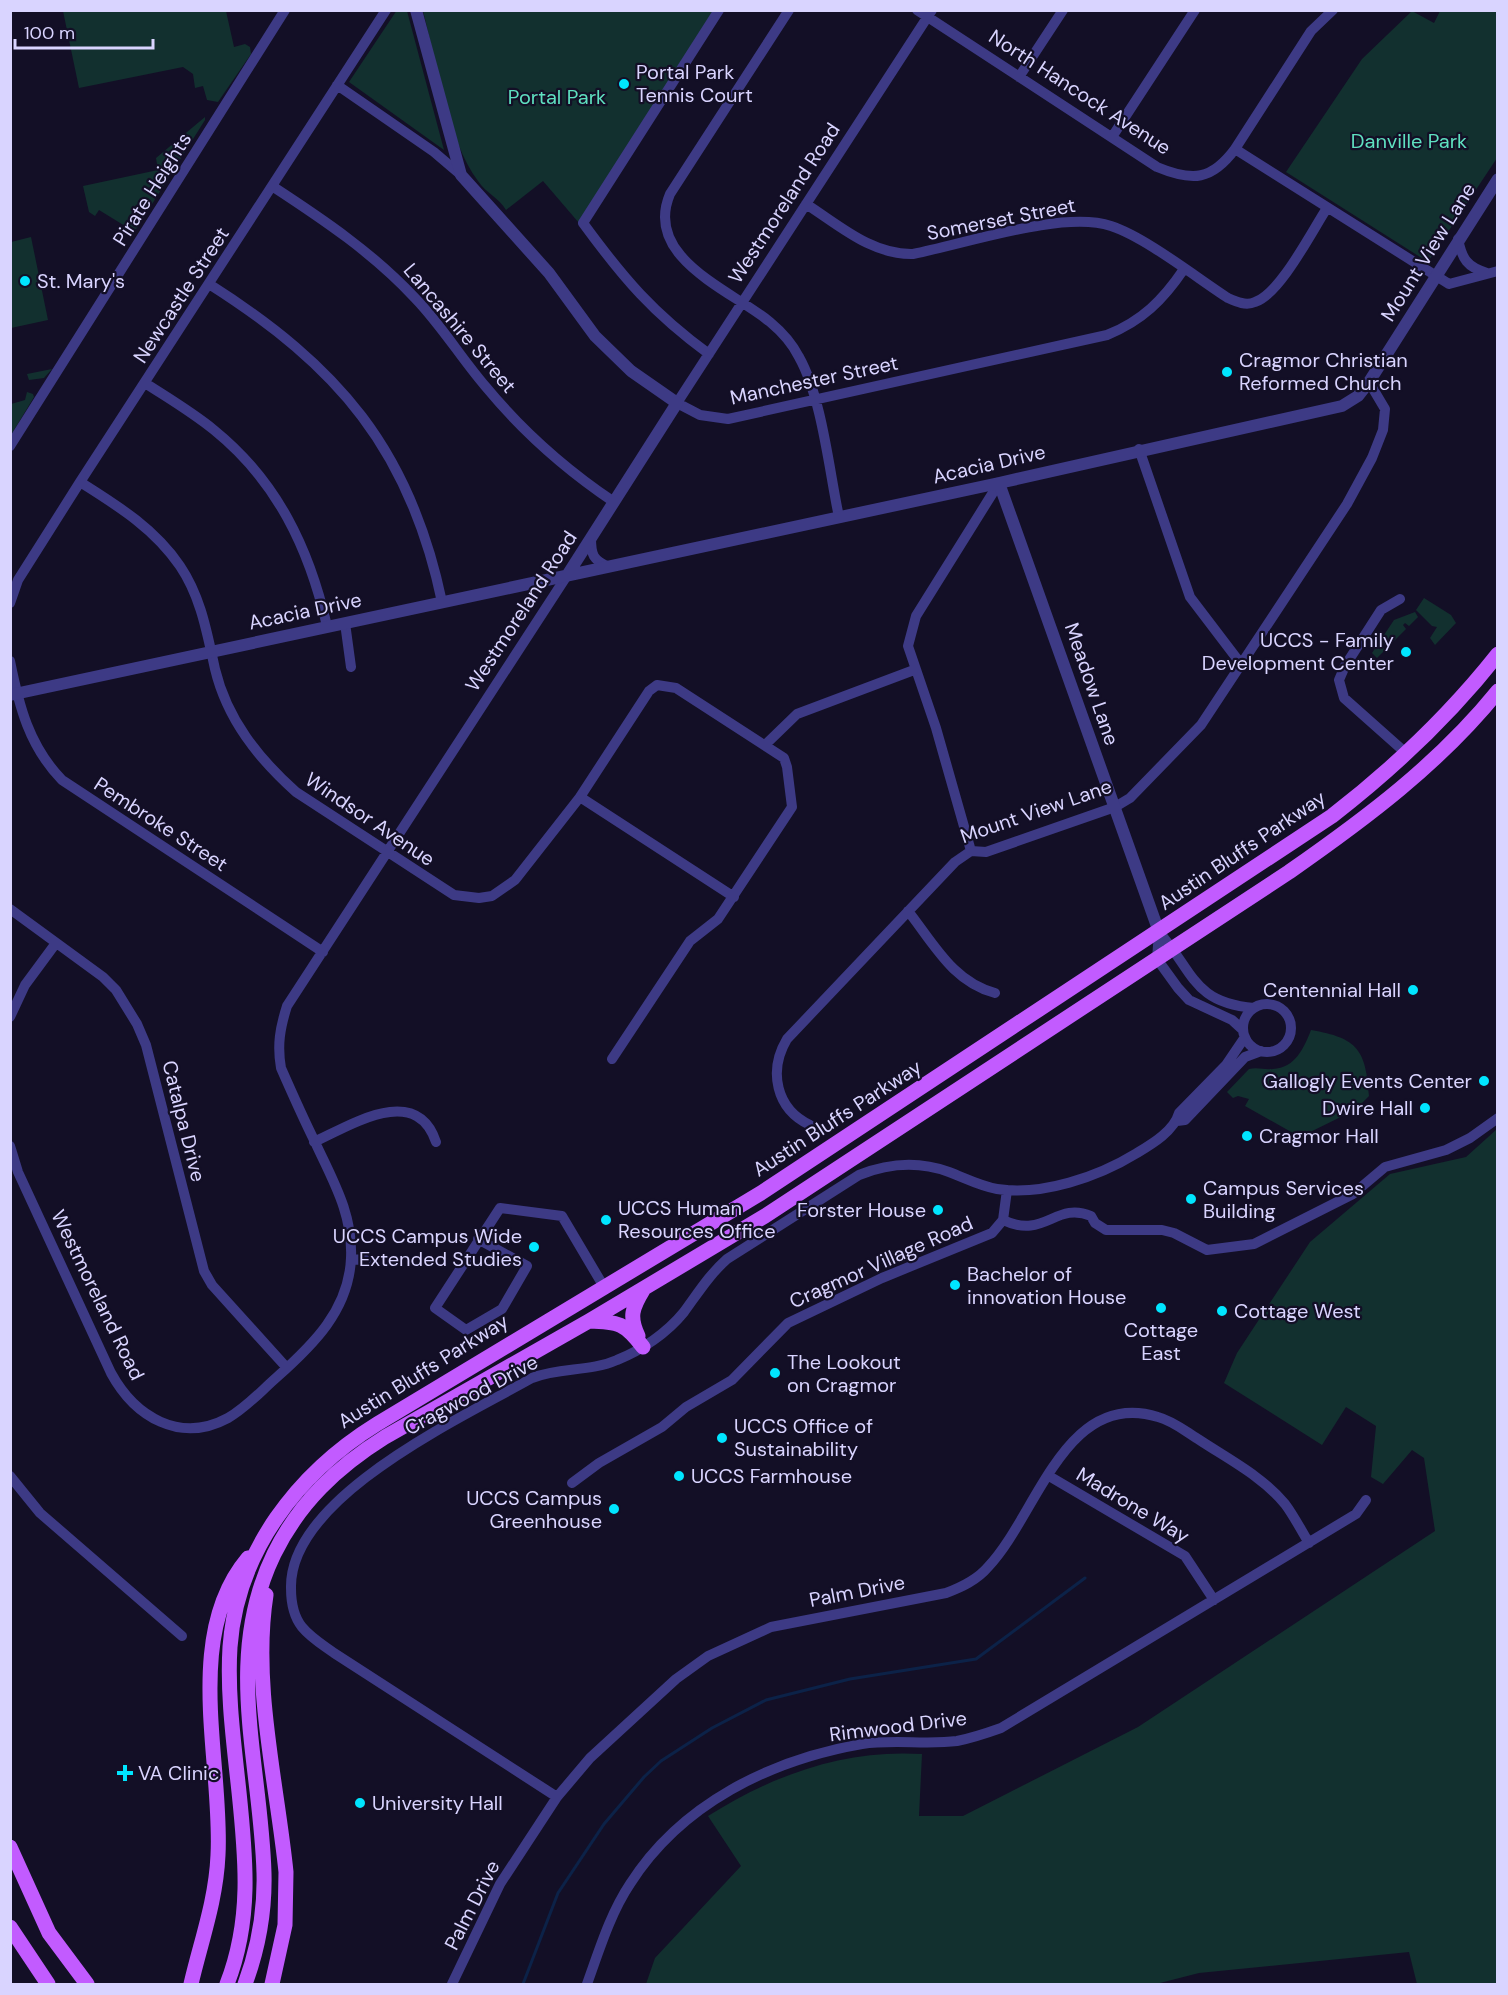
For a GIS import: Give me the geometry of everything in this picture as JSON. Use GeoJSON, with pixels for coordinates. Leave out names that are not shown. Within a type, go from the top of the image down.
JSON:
{"type":"FeatureCollection","features":[{"type":"Feature","properties":{"kind":"main road","name":"Austin Bluffs Parkway"},"geometry":{"type":"LineString","coordinates":[[228,1983],[242,1936],[247,1884],[245,1840],[231,1707],[230,1645],[240,1596],[262,1542],[297,1488],[330,1455],[352,1439],[506,1344],[770,1187],[1332,816],[1407,754],[1450,711],[1497,654]]}},
{"type":"Feature","properties":{"kind":"main road","name":"Austin Bluffs Parkway"},"geometry":{"type":"LineString","coordinates":[[245,1984],[258,1939],[264,1873],[248,1705],[247,1646],[254,1608],[270,1563],[290,1526],[308,1500],[344,1465],[385,1437],[589,1321],[851,1162],[1173,949],[1381,806],[1454,740],[1497,692]]}},
{"type":"Feature","properties":{"kind":"main road"},"geometry":{"type":"LineString","coordinates":[[604,1287],[603,1299],[589,1321],[621,1324],[643,1347]]}},
{"type":"Feature","properties":{"kind":"main road"},"geometry":{"type":"LineString","coordinates":[[643,1289],[634,1304],[631,1316],[643,1347]]}},
{"type":"Feature","properties":{"kind":"main road"},"geometry":{"type":"LineString","coordinates":[[191,1983],[211,1911],[218,1854],[210,1686],[215,1638],[233,1580],[262,1542]]}},
{"type":"Feature","properties":{"kind":"main road"},"geometry":{"type":"LineString","coordinates":[[270,1563],[261,1648],[286,1872],[287,1903],[272,1984]]}},
{"type":"Feature","properties":{"kind":"main road"},"geometry":{"type":"LineString","coordinates":[[10,1847],[49,1933],[87,1984]]}},
{"type":"Feature","properties":{"kind":"main road"},"geometry":{"type":"LineString","coordinates":[[10,1927],[48,1984]]}},
{"type":"Feature","properties":{"kind":"street","name":"Pirate Heights"},"geometry":{"type":"LineString","coordinates":[[10,447],[285,10]]}},
{"type":"Feature","properties":{"kind":"street","name":"Newcastle Street"},"geometry":{"type":"LineString","coordinates":[[10,603],[18,580],[80,482],[386,10]]}},
{"type":"Feature","properties":{"kind":"street"},"geometry":{"type":"LineString","coordinates":[[416,10],[461,175]]}},
{"type":"Feature","properties":{"kind":"street"},"geometry":{"type":"LineString","coordinates":[[710,354],[655,311],[624,278],[583,223],[719,10]]}},
{"type":"Feature","properties":{"kind":"street"},"geometry":{"type":"LineString","coordinates":[[789,10],[666,205],[664,227],[680,254],[693,267],[768,320],[791,343],[806,371],[839,517]]}},
{"type":"Feature","properties":{"kind":"street","name":"North Hancock Avenue"},"geometry":{"type":"LineString","coordinates":[[917,10],[930,14],[1019,77],[1157,167],[1190,176],[1212,172],[1222,167],[1311,31],[1333,10]]}},
{"type":"Feature","properties":{"kind":"street"},"geometry":{"type":"LineString","coordinates":[[1019,77],[1063,10]]}},
{"type":"Feature","properties":{"kind":"street"},"geometry":{"type":"LineString","coordinates":[[1112,137],[1195,10]]}},
{"type":"Feature","properties":{"kind":"street","name":"Westmoreland Road"},"geometry":{"type":"LineString","coordinates":[[10,1146],[18,1172],[111,1373],[121,1390],[141,1412],[169,1425],[200,1427],[215,1424],[241,1409],[319,1337],[336,1312],[347,1282],[351,1259],[348,1214],[281,1068],[278,1044],[287,1006],[930,14]]}},
{"type":"Feature","properties":{"kind":"street","name":"Manchester Street"},"geometry":{"type":"LineString","coordinates":[[338,85],[434,152],[461,175],[549,273],[595,336],[631,371],[677,403],[700,415],[718,419],[1107,335],[1138,319],[1156,306],[1184,269]]}},
{"type":"Feature","properties":{"kind":"street"},"geometry":{"type":"LineString","coordinates":[[1235,149],[1449,284],[1492,272]]}},
{"type":"Feature","properties":{"kind":"street","name":"Mount View Lane"},"geometry":{"type":"LineString","coordinates":[[810,1125],[790,1112],[779,1094],[776,1065],[780,1051],[787,1039],[955,862],[971,851],[986,852],[1115,807],[1130,798],[1201,725],[1347,504],[1372,458],[1383,430],[1385,409],[1369,382],[1497,179]]}},
{"type":"Feature","properties":{"kind":"street","name":"Lancashire Street"},"geometry":{"type":"LineString","coordinates":[[272,186],[346,235],[381,263],[431,316],[483,384],[526,432],[571,472],[614,502]]}},
{"type":"Feature","properties":{"kind":"street","name":"Somerset Street"},"geometry":{"type":"LineString","coordinates":[[806,204],[870,246],[892,253],[913,254],[1053,224],[1090,221],[1124,231],[1228,298],[1246,304],[1255,302],[1272,290],[1327,208]]}},
{"type":"Feature","properties":{"kind":"street"},"geometry":{"type":"LineString","coordinates":[[1458,239],[1461,256],[1466,264],[1492,272]]}},
{"type":"Feature","properties":{"kind":"street"},"geometry":{"type":"LineString","coordinates":[[209,284],[256,314],[301,350],[344,393],[366,420],[394,465],[412,503],[431,552],[442,602]]}},
{"type":"Feature","properties":{"kind":"street","name":"Acacia Drive"},"geometry":{"type":"LineString","coordinates":[[14,695],[999,483],[1139,449],[1342,406],[1358,396],[1369,382]]}},
{"type":"Feature","properties":{"kind":"street"},"geometry":{"type":"LineString","coordinates":[[145,383],[214,430],[243,457],[264,482],[289,520],[312,567],[327,626]]}},
{"type":"Feature","properties":{"kind":"street"},"geometry":{"type":"LineString","coordinates":[[1139,449],[1190,597],[1241,664]]}},
{"type":"Feature","properties":{"kind":"street","name":"Windsor Avenue"},"geometry":{"type":"LineString","coordinates":[[80,482],[134,517],[171,553],[191,584],[199,604],[229,707],[260,757],[296,792],[454,895],[479,898],[492,896],[522,873],[580,797],[649,691],[657,685],[676,688],[765,745]]}},
{"type":"Feature","properties":{"kind":"street"},"geometry":{"type":"LineString","coordinates":[[971,851],[936,728],[914,670],[908,646],[911,627],[999,483]]}},
{"type":"Feature","properties":{"kind":"street","name":"Meadow Lane"},"geometry":{"type":"LineString","coordinates":[[999,483],[1159,932],[1194,981],[1206,993],[1224,1004],[1254,1008]]}},
{"type":"Feature","properties":{"kind":"street"},"geometry":{"type":"LineString","coordinates":[[591,538],[591,554],[597,562],[609,567]]}},
{"type":"Feature","properties":{"kind":"street"},"geometry":{"type":"LineString","coordinates":[[1400,599],[1381,610],[1345,666],[1339,680],[1344,698],[1407,754]]}},
{"type":"Feature","properties":{"kind":"street"},"geometry":{"type":"LineString","coordinates":[[345,623],[351,667]]}},
{"type":"Feature","properties":{"kind":"street"},"geometry":{"type":"LineString","coordinates":[[10,661],[14,695]]}},
{"type":"Feature","properties":{"kind":"street"},"geometry":{"type":"LineString","coordinates":[[612,1059],[690,941],[718,919],[734,897],[792,807],[788,767],[784,758],[765,745],[797,714],[914,670]]}},
{"type":"Feature","properties":{"kind":"street","name":"Pembroke Street"},"geometry":{"type":"LineString","coordinates":[[14,695],[39,752],[62,780],[323,952]]}},
{"type":"Feature","properties":{"kind":"street"},"geometry":{"type":"LineString","coordinates":[[580,797],[734,897]]}},
{"type":"Feature","properties":{"kind":"street","name":"Catalpa Drive"},"geometry":{"type":"LineString","coordinates":[[10,909],[103,977],[116,990],[137,1024],[146,1045],[204,1271],[212,1284],[287,1368]]}},
{"type":"Feature","properties":{"kind":"street"},"geometry":{"type":"LineString","coordinates":[[908,911],[957,973],[977,988],[995,993]]}},
{"type":"Feature","properties":{"kind":"street","name":"Meadow Lane"},"geometry":{"type":"LineString","coordinates":[[1157,959],[1159,932]]}},
{"type":"Feature","properties":{"kind":"street"},"geometry":{"type":"LineString","coordinates":[[10,1017],[25,985],[56,943]]}},
{"type":"Feature","properties":{"kind":"street"},"geometry":{"type":"LineString","coordinates":[[1157,959],[1189,1000],[1232,1020],[1251,1046],[1261,1051],[1273,1051],[1284,1045],[1290,1034],[1290,1022],[1282,1009],[1266,1004],[1254,1008],[1246,1018],[1244,1034]]}},
{"type":"Feature","properties":{"kind":"street","name":"Cragwood Drive"},"geometry":{"type":"LineString","coordinates":[[557,1797],[317,1641],[301,1626],[296,1616],[291,1593],[292,1571],[309,1534],[333,1505],[361,1479],[388,1461],[532,1378],[552,1371],[602,1365],[643,1347],[677,1320],[709,1277],[727,1259],[860,1175],[882,1167],[913,1165],[938,1169],[985,1186],[1007,1190],[1034,1190],[1113,1166],[1147,1148],[1177,1121],[1179,1113],[1226,1065],[1244,1034]]}},
{"type":"Feature","properties":{"kind":"street","name":"Cragwood Drive"},"geometry":{"type":"LineString","coordinates":[[1177,1121],[1185,1120],[1245,1057],[1261,1051]]}},
{"type":"Feature","properties":{"kind":"street"},"geometry":{"type":"LineString","coordinates":[[314,1142],[371,1115],[391,1112],[414,1116],[430,1125],[436,1142]]}},
{"type":"Feature","properties":{"kind":"street"},"geometry":{"type":"LineString","coordinates":[[1007,1190],[1003,1220],[1024,1228],[1065,1213],[1079,1212],[1091,1216],[1095,1223],[1106,1230],[1162,1230],[1174,1233],[1207,1250],[1254,1244],[1353,1194],[1384,1167],[1446,1150],[1470,1138],[1497,1118]]}},
{"type":"Feature","properties":{"kind":"street"},"geometry":{"type":"LineString","coordinates":[[478,1239],[526,1266],[502,1309],[466,1330],[435,1308],[478,1239],[500,1208],[562,1216],[604,1287]]}},
{"type":"Feature","properties":{"kind":"street","name":"Cragmor Village Road"},"geometry":{"type":"LineString","coordinates":[[572,1483],[599,1463],[662,1427],[686,1407],[724,1385],[756,1359],[788,1323],[912,1265],[978,1240],[994,1231],[1003,1220]]}},
{"type":"Feature","properties":{"kind":"street"},"geometry":{"type":"LineString","coordinates":[[351,1259],[366,1260]]}},
{"type":"Feature","properties":{"kind":"street","name":"Palm Drive"},"geometry":{"type":"LineString","coordinates":[[452,1984],[500,1884],[557,1797],[590,1758],[660,1692],[693,1666],[726,1647],[771,1627],[946,1593],[970,1582],[990,1566],[1076,1437],[1097,1422],[1110,1416],[1131,1413],[1159,1417],[1262,1481],[1287,1506],[1309,1543]]}},
{"type":"Feature","properties":{"kind":"street","name":"Madrone Way"},"geometry":{"type":"LineString","coordinates":[[1048,1476],[1185,1556],[1214,1600]]}},
{"type":"Feature","properties":{"kind":"street"},"geometry":{"type":"LineString","coordinates":[[12,1483],[40,1513],[182,1636]]}},
{"type":"Feature","properties":{"kind":"street","name":"Rimwood Drive"},"geometry":{"type":"LineString","coordinates":[[587,1984],[620,1902],[649,1856],[688,1819],[734,1788],[816,1755],[877,1743],[958,1740],[1001,1728],[1356,1514],[1366,1500]]}},
{"type":"Feature","properties":{"kind":"green space"},"geometry":{"type":"Polygon","coordinates":[[[397,10],[407,11],[444,150],[349,82],[397,10]]]}},
{"type":"Feature","properties":{"kind":"green space","name":"Portal Park"},"geometry":{"type":"Polygon","coordinates":[[[709,10],[713,13],[579,223],[543,181],[506,210],[478,181],[468,164],[451,123],[423,11],[709,10]]]}},
{"type":"Feature","properties":{"kind":"green space"},"geometry":{"type":"Polygon","coordinates":[[[63,11],[226,11],[234,47],[245,44],[250,47],[251,54],[218,102],[207,100],[203,86],[195,88],[193,74],[183,67],[79,88],[63,11]]]}},
{"type":"Feature","properties":{"kind":"green space","name":"Danville Park"},"geometry":{"type":"Polygon","coordinates":[[[1412,11],[1434,23],[1440,11],[1497,11],[1497,158],[1428,262],[1286,172],[1362,59],[1412,11]]]}},
{"type":"Feature","properties":{"kind":"green space"},"geometry":{"type":"Polygon","coordinates":[[[205,117],[137,228],[127,236],[122,233],[125,226],[99,210],[95,216],[89,212],[83,186],[158,170],[156,158],[205,117]]]}},
{"type":"Feature","properties":{"kind":"green space","name":"St. Mary's"},"geometry":{"type":"Polygon","coordinates":[[[31,237],[48,320],[11,328],[11,242],[31,237]]]}},
{"type":"Feature","properties":{"kind":"green space"},"geometry":{"type":"Polygon","coordinates":[[[52,369],[44,378],[29,380],[27,374],[52,369]]]}},
{"type":"Feature","properties":{"kind":"green space"},"geometry":{"type":"Polygon","coordinates":[[[27,392],[33,394],[34,397],[11,435],[11,404],[25,400],[27,392]]]}},
{"type":"Feature","properties":{"kind":"green space"},"geometry":{"type":"Polygon","coordinates":[[[1424,598],[1451,615],[1456,623],[1435,645],[1430,638],[1437,627],[1432,626],[1416,610],[1424,598]]]}},
{"type":"Feature","properties":{"kind":"green space"},"geometry":{"type":"Polygon","coordinates":[[[1415,612],[1418,617],[1409,626],[1405,623],[1403,625],[1406,629],[1388,647],[1384,643],[1382,646],[1385,650],[1377,658],[1372,653],[1394,620],[1415,612]]]}},
{"type":"Feature","properties":{"kind":"green space"},"geometry":{"type":"Polygon","coordinates":[[[1311,1030],[1339,1037],[1356,1049],[1365,1067],[1369,1096],[1355,1110],[1300,1137],[1245,1106],[1249,1099],[1238,1096],[1233,1098],[1227,1092],[1249,1069],[1281,1068],[1293,1061],[1302,1050],[1311,1030]]]}},
{"type":"Feature","properties":{"kind":"green space"},"geometry":{"type":"Polygon","coordinates":[[[1497,1129],[1497,1984],[1417,1984],[1409,1952],[1199,1973],[1156,1984],[646,1984],[655,1958],[741,1866],[708,1816],[733,1801],[784,1777],[837,1761],[865,1756],[922,1754],[919,1816],[963,1816],[1138,1727],[1435,1531],[1424,1458],[1412,1450],[1383,1484],[1371,1477],[1376,1426],[1346,1407],[1322,1445],[1224,1383],[1237,1353],[1310,1242],[1390,1174],[1466,1157],[1497,1129]]]}},
{"type":"Feature","properties":{"kind":"waterway"},"geometry":{"type":"LineString","coordinates":[[523,1984],[558,1893],[604,1824],[644,1777],[661,1761],[712,1728],[766,1700],[850,1679],[976,1659],[1085,1578]]}},
{"type":"Feature","properties":{"kind":"place","name":"Portal Park Tennis Court"},"geometry":{"type":"Point","coordinates":[624,84]}},
{"type":"Feature","properties":{"kind":"place","name":"St. Mary's"},"geometry":{"type":"Point","coordinates":[25,281]}},
{"type":"Feature","properties":{"kind":"place","name":"Cragmor Christian Reformed Church"},"geometry":{"type":"Point","coordinates":[1227,372]}},
{"type":"Feature","properties":{"kind":"place","name":"UCCS - Family Development Center"},"geometry":{"type":"Point","coordinates":[1406,652]}},
{"type":"Feature","properties":{"kind":"place","name":"Centennial Hall"},"geometry":{"type":"Point","coordinates":[1413,990]}},
{"type":"Feature","properties":{"kind":"place","name":"Gallogly Events Center"},"geometry":{"type":"Point","coordinates":[1484,1081]}},
{"type":"Feature","properties":{"kind":"place","name":"Dwire Hall"},"geometry":{"type":"Point","coordinates":[1425,1108]}},
{"type":"Feature","properties":{"kind":"place","name":"Cragmor Hall"},"geometry":{"type":"Point","coordinates":[1247,1136]}},
{"type":"Feature","properties":{"kind":"place","name":"Campus Services Building"},"geometry":{"type":"Point","coordinates":[1191,1199]}},
{"type":"Feature","properties":{"kind":"place","name":"Forster House"},"geometry":{"type":"Point","coordinates":[938,1210]}},
{"type":"Feature","properties":{"kind":"place","name":"UCCS Human Resources Office"},"geometry":{"type":"Point","coordinates":[606,1220]}},
{"type":"Feature","properties":{"kind":"place","name":"UCCS Campus Wide Extended Studies"},"geometry":{"type":"Point","coordinates":[534,1247]}},
{"type":"Feature","properties":{"kind":"place","name":"Bachelor of innovation House"},"geometry":{"type":"Point","coordinates":[955,1285]}},
{"type":"Feature","properties":{"kind":"place","name":"Cottage East"},"geometry":{"type":"Point","coordinates":[1161,1308]}},
{"type":"Feature","properties":{"kind":"place","name":"Cottage West"},"geometry":{"type":"Point","coordinates":[1222,1311]}},
{"type":"Feature","properties":{"kind":"place","name":"The Lookout on Cragmor"},"geometry":{"type":"Point","coordinates":[775,1373]}},
{"type":"Feature","properties":{"kind":"place","name":"UCCS Office of Sustainability"},"geometry":{"type":"Point","coordinates":[722,1438]}},
{"type":"Feature","properties":{"kind":"place","name":"UCCS Farmhouse"},"geometry":{"type":"Point","coordinates":[679,1476]}},
{"type":"Feature","properties":{"kind":"place","name":"UCCS Campus Greenhouse"},"geometry":{"type":"Point","coordinates":[614,1509]}},
{"type":"Feature","properties":{"kind":"place","name":"VA Clinic"},"geometry":{"type":"Point","coordinates":[125,1773]}},
{"type":"Feature","properties":{"kind":"place","name":"University Hall"},"geometry":{"type":"Point","coordinates":[360,1803]}}]}
